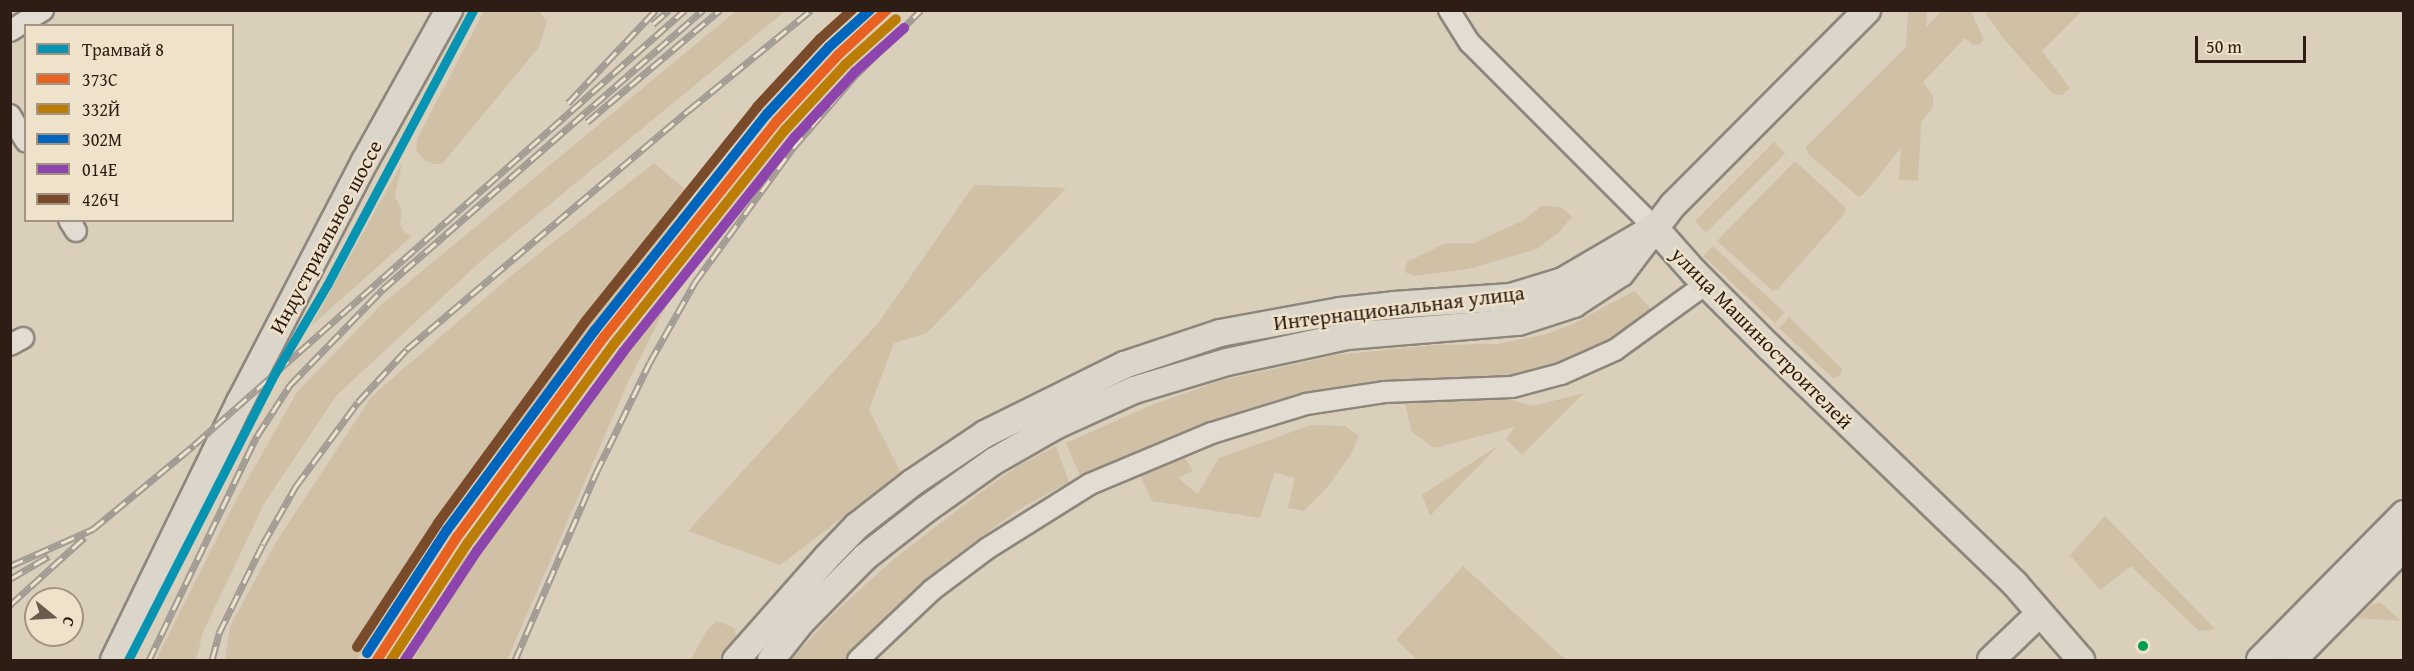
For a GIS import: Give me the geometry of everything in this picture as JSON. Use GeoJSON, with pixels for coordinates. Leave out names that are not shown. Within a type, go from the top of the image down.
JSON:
{"type":"FeatureCollection","features":[{"type":"Feature","properties":{"kind":"main road","name":"Индустриальное шоссе"},"geometry":{"type":"LineString","coordinates":[[114,660],[300,287],[365,161],[449,10]]}},
{"type":"Feature","properties":{"kind":"main road","name":"Интернациональная улица"},"geometry":{"type":"LineString","coordinates":[[771,660],[801,622],[865,557],[994,461],[1055,426],[1134,390],[1227,362],[1347,336],[1518,322],[1574,304],[1621,273],[1673,205],[1867,10]]}},
{"type":"Feature","properties":{"kind":"main road","name":"Интернациональная улица"},"geometry":{"type":"LineString","coordinates":[[736,660],[767,622],[834,549],[857,526],[912,483],[985,434],[1124,365],[1220,333],[1340,311],[1511,297],[1563,281],[1654,228]]}},
{"type":"Feature","properties":{"kind":"main road","name":"улица Машиностроителей"},"geometry":{"type":"LineString","coordinates":[[1654,228],[1706,284],[2015,584],[2081,660]]}},
{"type":"Feature","properties":{"kind":"main road"},"geometry":{"type":"LineString","coordinates":[[2260,660],[2403,514]]}},
{"type":"Feature","properties":{"kind":"main road"},"geometry":{"type":"LineString","coordinates":[[2293,660],[2403,547]]}},
{"type":"Feature","properties":{"kind":"main road"},"geometry":{"type":"LineString","coordinates":[[1990,660],[2039,614]]}},
{"type":"Feature","properties":{"kind":"street"},"geometry":{"type":"LineString","coordinates":[[10,31],[42,10]]}},
{"type":"Feature","properties":{"kind":"street","name":"улица Машиностроителей"},"geometry":{"type":"LineString","coordinates":[[1449,10],[1470,43],[1654,228]]}},
{"type":"Feature","properties":{"kind":"street"},"geometry":{"type":"LineString","coordinates":[[10,115],[24,139]]}},
{"type":"Feature","properties":{"kind":"street"},"geometry":{"type":"LineString","coordinates":[[858,660],[932,590],[988,548],[1090,484],[1212,433],[1306,404],[1384,392],[1512,387],[1562,374],[1615,350],[1706,284]]}},
{"type":"Feature","properties":{"kind":"shaded area"},"geometry":{"type":"Polygon","coordinates":[[[1908,10],[1927,11],[1918,181],[1899,180],[1908,10]]]}},
{"type":"Feature","properties":{"kind":"shaded area"},"geometry":{"type":"Polygon","coordinates":[[[484,11],[538,11],[547,21],[539,47],[442,164],[434,164],[424,160],[416,150],[418,137],[484,11]]]}},
{"type":"Feature","properties":{"kind":"shaded area"},"geometry":{"type":"Polygon","coordinates":[[[736,11],[785,11],[481,261],[336,396],[265,502],[203,632],[196,660],[156,660],[235,502],[297,392],[381,305],[736,11]]]}},
{"type":"Feature","properties":{"kind":"shaded area"},"geometry":{"type":"Polygon","coordinates":[[[1942,11],[1971,11],[1984,40],[1980,44],[1973,45],[1965,38],[1923,82],[1933,96],[1933,107],[1865,193],[1859,197],[1809,155],[1806,147],[1942,11]]]}},
{"type":"Feature","properties":{"kind":"shaded area"},"geometry":{"type":"Polygon","coordinates":[[[1984,11],[2082,11],[2042,51],[2070,88],[2062,95],[2053,94],[2003,38],[1984,11]]]}},
{"type":"Feature","properties":{"kind":"shaded area"},"geometry":{"type":"Polygon","coordinates":[[[1774,142],[1785,153],[1706,233],[1695,221],[1774,142]]]}},
{"type":"Feature","properties":{"kind":"shaded area"},"geometry":{"type":"Polygon","coordinates":[[[1795,161],[1846,208],[1845,213],[1778,289],[1773,291],[1717,241],[1795,161]]]}},
{"type":"Feature","properties":{"kind":"shaded area"},"geometry":{"type":"Polygon","coordinates":[[[402,163],[395,196],[402,211],[400,225],[404,232],[412,236],[311,326],[402,163]]]}},
{"type":"Feature","properties":{"kind":"shaded area"},"geometry":{"type":"Polygon","coordinates":[[[654,163],[693,196],[431,538],[357,660],[225,660],[230,626],[276,542],[372,396],[512,275],[654,163]]]}},
{"type":"Feature","properties":{"kind":"shaded area"},"geometry":{"type":"Polygon","coordinates":[[[974,185],[1066,188],[927,333],[894,343],[869,410],[901,473],[780,565],[688,531],[879,322],[974,185]]]}},
{"type":"Feature","properties":{"kind":"shaded area"},"geometry":{"type":"Polygon","coordinates":[[[1541,206],[1561,207],[1572,217],[1559,232],[1537,249],[1468,269],[1414,276],[1405,272],[1407,262],[1446,243],[1474,243],[1524,220],[1541,206]]]}},
{"type":"Feature","properties":{"kind":"shaded area"},"geometry":{"type":"Polygon","coordinates":[[[1713,246],[1785,313],[1775,323],[1703,256],[1713,246]]]}},
{"type":"Feature","properties":{"kind":"shaded area"},"geometry":{"type":"Polygon","coordinates":[[[682,275],[629,380],[507,660],[404,660],[460,564],[682,275]]]}},
{"type":"Feature","properties":{"kind":"shaded area"},"geometry":{"type":"Polygon","coordinates":[[[1634,291],[1656,314],[1632,333],[1547,372],[1489,381],[1403,385],[1082,480],[1066,443],[1149,406],[1219,381],[1336,355],[1434,345],[1497,344],[1543,335],[1573,324],[1634,291]]]}},
{"type":"Feature","properties":{"kind":"shaded area"},"geometry":{"type":"Polygon","coordinates":[[[1789,317],[1842,369],[1840,376],[1833,378],[1779,328],[1789,317]]]}},
{"type":"Feature","properties":{"kind":"shaded area"},"geometry":{"type":"Polygon","coordinates":[[[1584,393],[1522,455],[1506,439],[1515,427],[1434,448],[1411,431],[1405,401],[1421,395],[1447,395],[1459,401],[1498,396],[1533,406],[1584,393]]]}},
{"type":"Feature","properties":{"kind":"shaded area"},"geometry":{"type":"Polygon","coordinates":[[[1311,425],[1345,426],[1359,436],[1351,454],[1329,485],[1304,511],[1288,508],[1295,478],[1275,472],[1260,518],[1152,501],[1140,475],[1185,458],[1193,471],[1178,478],[1198,494],[1219,458],[1311,425]]]}},
{"type":"Feature","properties":{"kind":"shaded area"},"geometry":{"type":"Polygon","coordinates":[[[1499,445],[1430,516],[1422,495],[1499,445]]]}},
{"type":"Feature","properties":{"kind":"shaded area"},"geometry":{"type":"Polygon","coordinates":[[[1056,446],[1069,482],[1018,510],[943,565],[843,660],[791,660],[831,616],[895,558],[1018,466],[1056,446]]]}},
{"type":"Feature","properties":{"kind":"shaded area"},"geometry":{"type":"Polygon","coordinates":[[[2105,516],[2215,629],[2199,631],[2131,566],[2100,590],[2070,555],[2105,516]]]}},
{"type":"Feature","properties":{"kind":"shaded area"},"geometry":{"type":"Polygon","coordinates":[[[1463,566],[1566,660],[1418,660],[1396,640],[1463,566]]]}},
{"type":"Feature","properties":{"kind":"shaded area"},"geometry":{"type":"Polygon","coordinates":[[[2381,603],[2401,621],[2357,618],[2372,604],[2381,603]]]}},
{"type":"Feature","properties":{"kind":"shaded area"},"geometry":{"type":"Polygon","coordinates":[[[717,621],[735,628],[736,640],[719,660],[690,660],[708,629],[717,621]]]}},
{"type":"Feature","properties":{"kind":"railway"},"geometry":{"type":"LineString","coordinates":[[568,103],[656,10]]}},
{"type":"Feature","properties":{"kind":"railway"},"geometry":{"type":"LineString","coordinates":[[653,24],[669,10]]}},
{"type":"Feature","properties":{"kind":"railway"},"geometry":{"type":"LineString","coordinates":[[10,566],[93,529],[194,445],[685,10]]}},
{"type":"Feature","properties":{"kind":"railway"},"geometry":{"type":"LineString","coordinates":[[149,660],[257,436],[290,385],[383,289],[703,10]]}},
{"type":"Feature","properties":{"kind":"railway"},"geometry":{"type":"LineString","coordinates":[[587,122],[720,10]]}},
{"type":"Feature","properties":{"kind":"railway"},"geometry":{"type":"LineString","coordinates":[[212,660],[219,633],[263,544],[296,486],[358,402],[407,349],[689,110],[811,10]]}},
{"type":"Feature","properties":{"kind":"railway"},"geometry":{"type":"LineString","coordinates":[[515,660],[596,473],[650,362],[695,282],[793,148],[854,77],[921,10]]}},
{"type":"Feature","properties":{"kind":"railway"},"geometry":{"type":"LineString","coordinates":[[10,605],[85,537]]}},
{"type":"Feature","properties":{"kind":"railway"},"geometry":{"type":"LineString","coordinates":[[10,579],[49,556]]}},
{"type":"Feature","properties":{"kind":"tram line","name":"8"},"geometry":{"type":"LineString","coordinates":[[128,660],[275,373],[327,285],[473,10]]}},
{"type":"Feature","properties":{"kind":"transit line","name":"426Ч"},"geometry":{"type":"LineString","coordinates":[[357,647],[438,523],[585,322],[757,107],[820,39],[852,10]]}},
{"type":"Feature","properties":{"kind":"transit line","name":"302М"},"geometry":{"type":"LineString","coordinates":[[367,653],[447,530],[595,330],[767,114],[829,47],[870,10]]}},
{"type":"Feature","properties":{"kind":"transit line","name":"373C"},"geometry":{"type":"LineString","coordinates":[[377,660],[457,537],[604,337],[776,122],[838,55],[887,10]]}},
{"type":"Feature","properties":{"kind":"transit line","name":"332Й"},"geometry":{"type":"LineString","coordinates":[[391,660],[467,544],[614,344],[785,130],[846,64],[896,19]]}},
{"type":"Feature","properties":{"kind":"transit line","name":"014Е"},"geometry":{"type":"LineString","coordinates":[[405,660],[477,551],[623,352],[794,138],[855,72],[904,28]]}}]}
